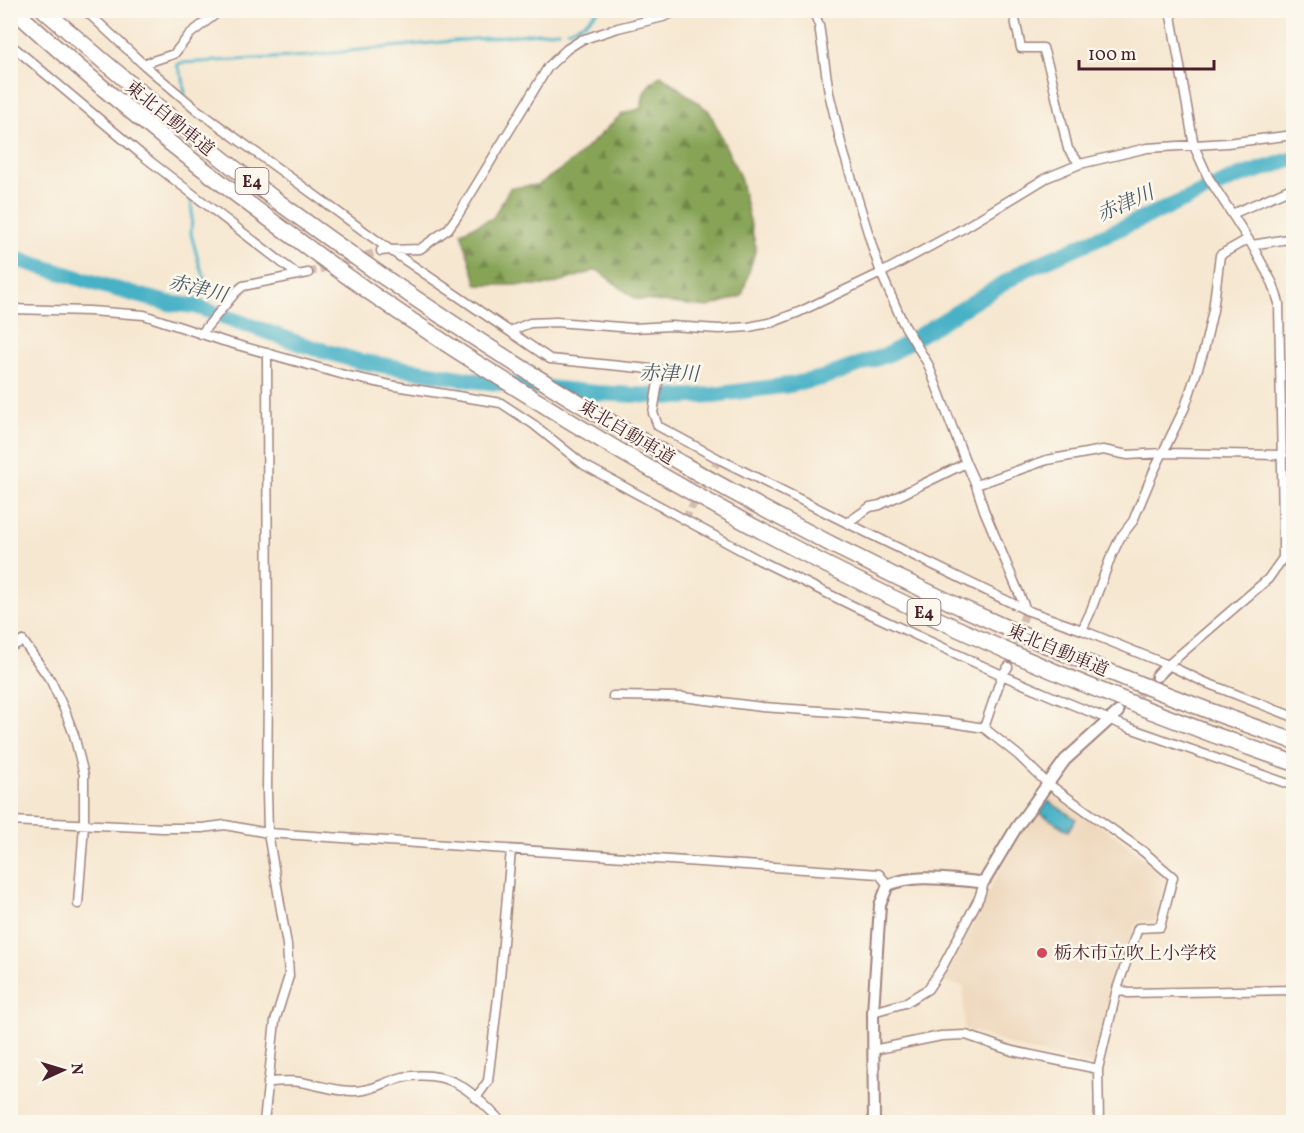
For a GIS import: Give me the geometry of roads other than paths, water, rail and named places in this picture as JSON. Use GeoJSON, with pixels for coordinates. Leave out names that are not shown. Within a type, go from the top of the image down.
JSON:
{"type":"FeatureCollection","features":[{"type":"Feature","properties":{"kind":"highway","name":"東北自動車道"},"geometry":{"type":"LineString","coordinates":[[14,10],[114,98],[199,166],[334,267],[427,331],[572,423],[750,525],[950,625],[1136,705],[1236,744],[1293,763]]}},
{"type":"Feature","properties":{"kind":"highway","name":"東北自動車道"},"geometry":{"type":"LineString","coordinates":[[44,10],[129,83],[286,207],[375,271],[472,336],[623,429],[786,520],[956,604],[1040,643],[1141,685],[1293,741]]}},
{"type":"Feature","properties":{"kind":"street"},"geometry":{"type":"LineString","coordinates":[[85,10],[196,109],[386,250],[550,359],[660,370],[653,413],[658,426],[719,459],[1026,610],[1082,630],[1293,717]]}},
{"type":"Feature","properties":{"kind":"street"},"geometry":{"type":"LineString","coordinates":[[143,64],[174,54],[190,34],[221,10]]}},
{"type":"Feature","properties":{"kind":"street"},"geometry":{"type":"LineString","coordinates":[[386,250],[420,249],[448,229],[548,67],[567,49],[580,40],[663,17],[680,10]]}},
{"type":"Feature","properties":{"kind":"street"},"geometry":{"type":"LineString","coordinates":[[813,10],[819,25],[842,147],[881,273],[906,328],[927,361],[984,510],[1026,610]]}},
{"type":"Feature","properties":{"kind":"street"},"geometry":{"type":"LineString","coordinates":[[1013,10],[1021,48],[1043,48],[1068,149],[1080,164]]}},
{"type":"Feature","properties":{"kind":"street"},"geometry":{"type":"LineString","coordinates":[[1157,676],[1268,579],[1282,558],[1283,455],[1279,303],[1273,284],[1250,242],[1208,177],[1194,146],[1170,10]]}},
{"type":"Feature","properties":{"kind":"street"},"geometry":{"type":"LineString","coordinates":[[10,44],[141,155],[303,274],[243,286],[201,334]]}},
{"type":"Feature","properties":{"kind":"street"},"geometry":{"type":"LineString","coordinates":[[510,331],[530,323],[556,322],[633,328],[671,326],[719,329],[749,327],[773,322],[881,273],[964,228],[1046,178],[1080,164],[1148,148],[1194,146],[1293,135]]}},
{"type":"Feature","properties":{"kind":"street"},"geometry":{"type":"LineString","coordinates":[[1230,211],[1293,187]]}},
{"type":"Feature","properties":{"kind":"street"},"geometry":{"type":"LineString","coordinates":[[1082,630],[1110,559],[1120,538],[1133,520],[1185,407],[1204,350],[1213,310],[1220,255],[1250,242],[1293,238]]}},
{"type":"Feature","properties":{"kind":"street"},"geometry":{"type":"LineString","coordinates":[[10,309],[144,315],[201,334],[348,376],[501,403],[533,424],[584,465],[759,560],[853,606],[1002,675],[1114,715],[1193,751],[1293,786]]}},
{"type":"Feature","properties":{"kind":"street"},"geometry":{"type":"LineString","coordinates":[[264,1122],[274,1021],[289,976],[287,945],[268,833],[267,353]]}},
{"type":"Feature","properties":{"kind":"street"},"geometry":{"type":"LineString","coordinates":[[976,485],[1047,460],[1103,450],[1128,455],[1164,453],[1283,455]]}},
{"type":"Feature","properties":{"kind":"street"},"geometry":{"type":"LineString","coordinates":[[847,523],[870,507],[880,505],[966,463]]}},
{"type":"Feature","properties":{"kind":"street"},"geometry":{"type":"LineString","coordinates":[[1282,558],[1293,560]]}},
{"type":"Feature","properties":{"kind":"street"},"geometry":{"type":"LineString","coordinates":[[10,647],[24,641],[51,681],[74,735],[84,775],[84,825],[78,904]]}},
{"type":"Feature","properties":{"kind":"street"},"geometry":{"type":"LineString","coordinates":[[984,728],[1002,675],[1008,667]]}},
{"type":"Feature","properties":{"kind":"street"},"geometry":{"type":"LineString","coordinates":[[613,696],[682,697],[762,707],[947,722],[984,728],[1018,755],[1047,783],[1144,852],[1173,877],[1160,927],[1138,928],[1117,990],[1098,1069],[1099,1122]]}},
{"type":"Feature","properties":{"kind":"street"},"geometry":{"type":"LineString","coordinates":[[873,1012],[904,1003],[928,989],[943,966],[986,880],[1016,828],[1065,760],[1114,715]]}},
{"type":"Feature","properties":{"kind":"street"},"geometry":{"type":"LineString","coordinates":[[10,821],[192,828],[225,825],[268,833],[879,874],[888,885]]}},
{"type":"Feature","properties":{"kind":"street"},"geometry":{"type":"LineString","coordinates":[[476,1098],[489,1081],[511,850]]}},
{"type":"Feature","properties":{"kind":"street"},"geometry":{"type":"LineString","coordinates":[[874,1122],[873,1012],[880,905],[888,885],[901,880],[924,878],[980,882],[986,880]]}},
{"type":"Feature","properties":{"kind":"street"},"geometry":{"type":"LineString","coordinates":[[1117,990],[1128,993],[1293,990]]}},
{"type":"Feature","properties":{"kind":"street"},"geometry":{"type":"LineString","coordinates":[[873,1050],[941,1035],[966,1035],[1012,1051],[1098,1069]]}},
{"type":"Feature","properties":{"kind":"street"},"geometry":{"type":"LineString","coordinates":[[268,1082],[298,1082],[334,1089],[363,1090],[402,1077],[432,1076],[458,1084],[474,1095],[502,1122]]}},
{"type":"Feature","properties":{"kind":"water"},"geometry":{"type":"Polygon","coordinates":[[[1048,801],[1076,819],[1068,831],[1040,813],[1048,801]]]}},
{"type":"Feature","properties":{"kind":"waterway"},"geometry":{"type":"LineString","coordinates":[[568,30],[584,23],[599,10]]}},
{"type":"Feature","properties":{"kind":"waterway"},"geometry":{"type":"LineString","coordinates":[[185,94],[183,79],[177,65],[180,63],[310,56],[559,31]]}},
{"type":"Feature","properties":{"kind":"waterway","name":"赤津川"},"geometry":{"type":"LineString","coordinates":[[10,257],[167,303],[195,306],[304,345],[358,361],[478,381],[597,393],[676,397],[713,395],[789,385],[822,378],[889,354],[1025,270],[1237,177],[1294,159]]}},
{"type":"Feature","properties":{"kind":"waterway"},"geometry":{"type":"LineString","coordinates":[[191,197],[191,234],[204,275],[203,287],[195,306]]}},
{"type":"Feature","properties":{"kind":"tunnel"},"geometry":{"type":"LineString","coordinates":[[308,273],[381,251]]}},
{"type":"Feature","properties":{"kind":"tunnel"},"geometry":{"type":"LineString","coordinates":[[685,519],[719,459]]}},
{"type":"Feature","properties":{"kind":"tunnel"},"geometry":{"type":"LineString","coordinates":[[1008,667],[1026,610]]}},
{"type":"Feature","properties":{"kind":"tunnel"},"geometry":{"type":"LineString","coordinates":[[1126,704],[1157,676]]}},
{"type":"Feature","properties":{"kind":"place","name":"栃木市立吹上小学校"},"geometry":{"type":"Point","coordinates":[1042,953]}}]}
